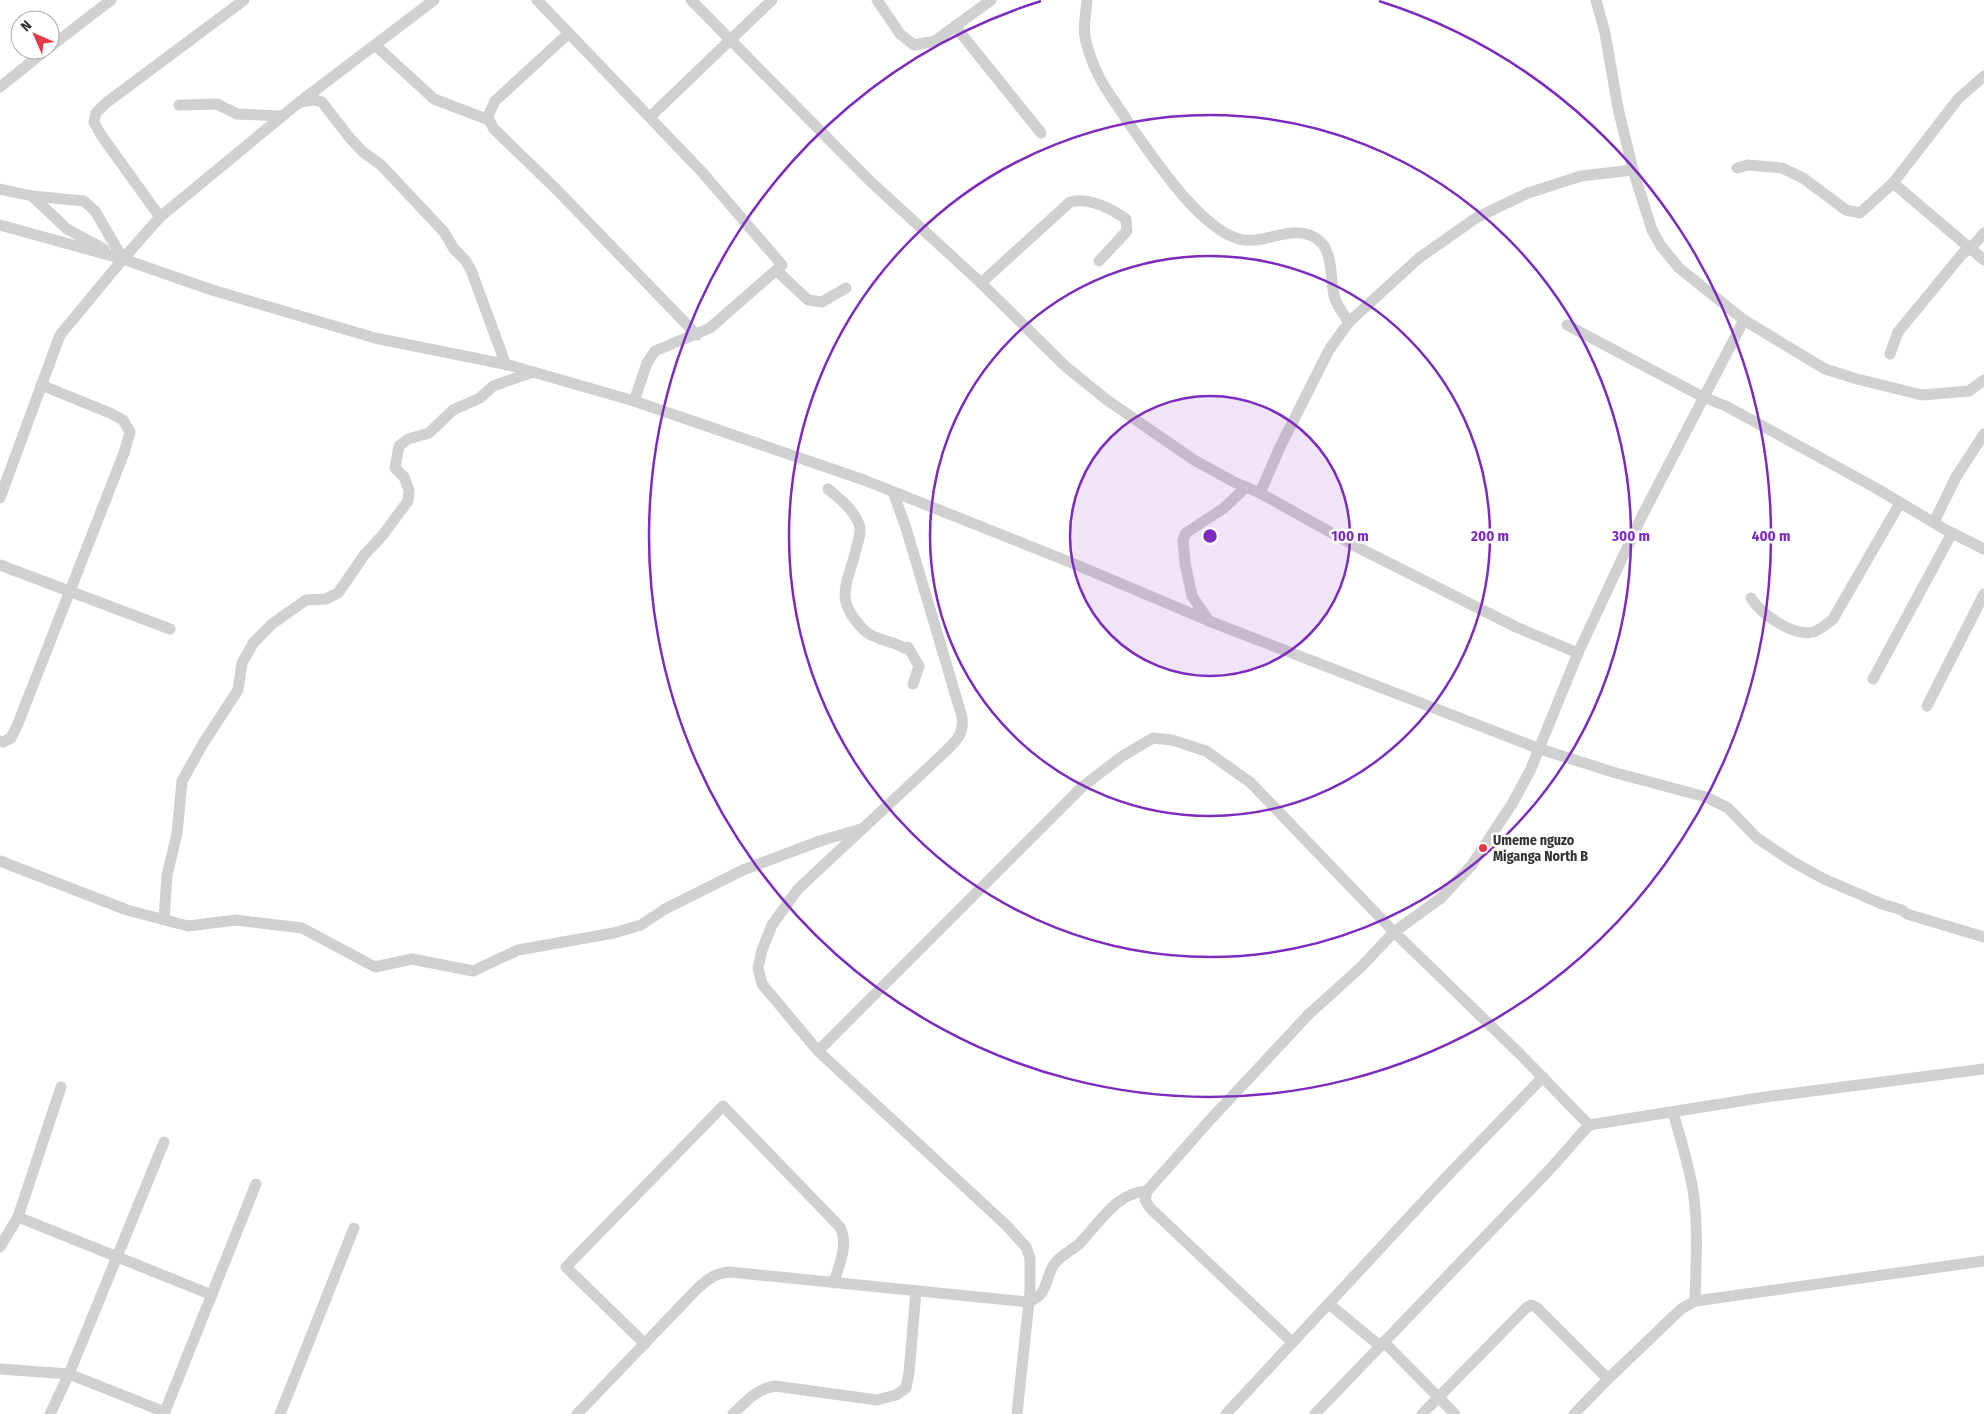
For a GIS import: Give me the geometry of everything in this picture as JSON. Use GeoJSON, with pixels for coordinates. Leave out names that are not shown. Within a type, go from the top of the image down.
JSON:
{"type":"FeatureCollection","features":[{"type":"Feature","properties":{"kind":"street"},"geometry":{"type":"LineString","coordinates":[[60,39],[111,0]]}},
{"type":"Feature","properties":{"kind":"street"},"geometry":{"type":"LineString","coordinates":[[160,217],[101,135],[94,122],[96,113],[106,103],[244,0]]}},
{"type":"Feature","properties":{"kind":"street"},"geometry":{"type":"LineString","coordinates":[[0,498],[60,334],[123,259],[160,217],[282,116],[434,0]]}},
{"type":"Feature","properties":{"kind":"street"},"geometry":{"type":"LineString","coordinates":[[537,0],[568,34],[651,116],[782,265],[710,328],[696,336],[660,348],[652,355],[634,401]]}},
{"type":"Feature","properties":{"kind":"street"},"geometry":{"type":"LineString","coordinates":[[691,0],[870,181],[981,283],[1065,366],[1107,400],[1194,460],[1260,493],[1366,552],[1516,627],[1578,653]]}},
{"type":"Feature","properties":{"kind":"street"},"geometry":{"type":"LineString","coordinates":[[651,116],[772,0]]}},
{"type":"Feature","properties":{"kind":"street"},"geometry":{"type":"LineString","coordinates":[[877,0],[900,34],[914,46],[935,41],[991,0]]}},
{"type":"Feature","properties":{"kind":"street"},"geometry":{"type":"LineString","coordinates":[[1087,0],[1084,31],[1095,69],[1105,87],[1177,188],[1216,227],[1240,240],[1304,233],[1316,238],[1326,249],[1335,299],[1349,322]]}},
{"type":"Feature","properties":{"kind":"street"},"geometry":{"type":"LineString","coordinates":[[1596,0],[1605,33],[1618,108],[1633,170],[1652,230],[1661,246],[1679,268],[1744,320],[1825,369],[1857,379],[1922,394],[1969,391],[1984,380]]}},
{"type":"Feature","properties":{"kind":"street"},"geometry":{"type":"LineString","coordinates":[[955,26],[1041,133]]}},
{"type":"Feature","properties":{"kind":"street"},"geometry":{"type":"LineString","coordinates":[[489,120],[489,111],[495,101],[568,34]]}},
{"type":"Feature","properties":{"kind":"street"},"geometry":{"type":"LineString","coordinates":[[375,45],[434,99],[489,120],[502,137],[556,189],[696,336]]}},
{"type":"Feature","properties":{"kind":"street"},"geometry":{"type":"LineString","coordinates":[[0,87],[34,60]]}},
{"type":"Feature","properties":{"kind":"street"},"geometry":{"type":"LineString","coordinates":[[1737,168],[1748,165],[1782,168],[1803,178],[1846,210],[1860,213],[1893,183],[1958,99],[1984,76]]}},
{"type":"Feature","properties":{"kind":"street"},"geometry":{"type":"LineString","coordinates":[[298,104],[308,100],[322,102],[363,152],[381,165],[444,232],[454,249],[465,260],[471,270],[506,364]]}},
{"type":"Feature","properties":{"kind":"street"},"geometry":{"type":"LineString","coordinates":[[179,105],[217,104],[237,114],[282,116]]}},
{"type":"Feature","properties":{"kind":"street"},"geometry":{"type":"LineString","coordinates":[[1260,493],[1264,480],[1329,350],[1349,322],[1419,258],[1445,238],[1500,205],[1555,183],[1582,176],[1633,170]]}},
{"type":"Feature","properties":{"kind":"street"},"geometry":{"type":"LineString","coordinates":[[1893,183],[1984,260]]}},
{"type":"Feature","properties":{"kind":"street"},"geometry":{"type":"LineString","coordinates":[[0,189],[32,196],[84,201],[95,211],[123,259]]}},
{"type":"Feature","properties":{"kind":"street"},"geometry":{"type":"LineString","coordinates":[[32,196],[67,229],[123,259]]}},
{"type":"Feature","properties":{"kind":"street"},"geometry":{"type":"LineString","coordinates":[[981,283],[1070,202],[1081,199],[1114,210],[1126,219],[1126,231],[1099,261]]}},
{"type":"Feature","properties":{"kind":"street"},"geometry":{"type":"LineString","coordinates":[[0,226],[123,259],[212,290],[375,338],[506,364],[634,401],[864,480],[1072,563],[1209,621],[1540,749],[1712,800],[1728,808],[1744,826],[1773,850],[1824,880],[1882,904],[1902,910],[1907,914],[1984,937]]}},
{"type":"Feature","properties":{"kind":"street"},"geometry":{"type":"LineString","coordinates":[[1890,354],[1898,332],[1963,253],[1971,248],[1984,233]]}},
{"type":"Feature","properties":{"kind":"street"},"geometry":{"type":"LineString","coordinates":[[776,270],[808,300],[826,301],[846,288]]}},
{"type":"Feature","properties":{"kind":"street"},"geometry":{"type":"LineString","coordinates":[[1292,1342],[1150,1208],[1145,1200],[1147,1192],[1209,1121],[1309,1014],[1361,967],[1394,932],[1441,898],[1471,866],[1512,804],[1530,771],[1578,653],[1641,518],[1744,320]]}},
{"type":"Feature","properties":{"kind":"street"},"geometry":{"type":"LineString","coordinates":[[1567,325],[1703,397],[1726,406],[1952,533],[1984,549]]}},
{"type":"Feature","properties":{"kind":"street"},"geometry":{"type":"LineString","coordinates":[[164,920],[167,875],[177,834],[182,781],[238,690],[242,663],[254,642],[272,624],[306,600],[326,599],[338,593],[365,554],[382,536],[408,502],[409,490],[404,477],[396,468],[399,446],[408,439],[429,433],[453,410],[480,398],[493,386],[533,372]]}},
{"type":"Feature","properties":{"kind":"street"},"geometry":{"type":"LineString","coordinates":[[0,741],[3,742],[11,738],[17,726],[124,453],[130,432],[123,420],[110,413],[41,385]]}},
{"type":"Feature","properties":{"kind":"street"},"geometry":{"type":"LineString","coordinates":[[1934,522],[1956,477],[1984,434]]}},
{"type":"Feature","properties":{"kind":"street"},"geometry":{"type":"LineString","coordinates":[[1209,621],[1192,596],[1185,563],[1183,540],[1186,533],[1224,508],[1246,487]]}},
{"type":"Feature","properties":{"kind":"street"},"geometry":{"type":"LineString","coordinates":[[828,489],[850,509],[855,516],[860,531],[855,557],[844,585],[846,600],[853,616],[866,632],[904,648],[908,647],[919,666],[913,684]]}},
{"type":"Feature","properties":{"kind":"street"},"geometry":{"type":"LineString","coordinates":[[892,492],[906,528],[962,717],[963,728],[960,737],[954,743],[798,889],[772,925],[762,950],[758,968],[762,984],[818,1052],[1006,1225],[1026,1247],[1030,1258],[1028,1302],[1016,1414]]}},
{"type":"Feature","properties":{"kind":"street"},"geometry":{"type":"LineString","coordinates":[[1751,598],[1756,607],[1767,616],[1796,631],[1810,633],[1817,631],[1833,619],[1900,503]]}},
{"type":"Feature","properties":{"kind":"street"},"geometry":{"type":"LineString","coordinates":[[1873,679],[1952,533]]}},
{"type":"Feature","properties":{"kind":"street"},"geometry":{"type":"LineString","coordinates":[[0,565],[170,629]]}},
{"type":"Feature","properties":{"kind":"street"},"geometry":{"type":"LineString","coordinates":[[1927,706],[1984,594]]}},
{"type":"Feature","properties":{"kind":"street"},"geometry":{"type":"LineString","coordinates":[[818,1052],[1082,787],[1121,757],[1153,738],[1172,740],[1206,751],[1250,783],[1394,932],[1589,1124]]}},
{"type":"Feature","properties":{"kind":"street"},"geometry":{"type":"LineString","coordinates":[[0,861],[127,910],[188,926],[236,920],[302,928],[375,967],[412,959],[473,971],[518,950],[605,934],[641,925],[665,908],[743,870],[820,841],[862,829]]}},
{"type":"Feature","properties":{"kind":"street"},"geometry":{"type":"LineString","coordinates":[[1316,1414],[1552,1167],[1589,1124],[1775,1095],[1984,1068]]}},
{"type":"Feature","properties":{"kind":"street"},"geometry":{"type":"LineString","coordinates":[[1226,1414],[1451,1172],[1543,1077]]}},
{"type":"Feature","properties":{"kind":"street"},"geometry":{"type":"LineString","coordinates":[[0,1247],[18,1217],[61,1087]]}},
{"type":"Feature","properties":{"kind":"street"},"geometry":{"type":"LineString","coordinates":[[645,1344],[566,1267],[723,1106],[840,1227],[845,1243],[834,1283]]}},
{"type":"Feature","properties":{"kind":"street"},"geometry":{"type":"LineString","coordinates":[[1673,1112],[1687,1160],[1694,1197],[1696,1301]]}},
{"type":"Feature","properties":{"kind":"street"},"geometry":{"type":"LineString","coordinates":[[50,1414],[70,1374],[164,1142]]}},
{"type":"Feature","properties":{"kind":"street"},"geometry":{"type":"LineString","coordinates":[[0,1369],[70,1374],[165,1413],[256,1184]]}},
{"type":"Feature","properties":{"kind":"street"},"geometry":{"type":"LineString","coordinates":[[577,1414],[697,1289],[718,1273],[730,1272],[1028,1302],[1037,1299],[1042,1294],[1053,1265],[1076,1246],[1110,1210],[1125,1197],[1136,1192],[1147,1192]]}},
{"type":"Feature","properties":{"kind":"street"},"geometry":{"type":"LineString","coordinates":[[18,1217],[212,1295]]}},
{"type":"Feature","properties":{"kind":"street"},"geometry":{"type":"LineString","coordinates":[[280,1414],[354,1228]]}},
{"type":"Feature","properties":{"kind":"street"},"geometry":{"type":"LineString","coordinates":[[1579,1412],[1608,1379],[1681,1309],[1696,1301],[1984,1261]]}},
{"type":"Feature","properties":{"kind":"street"},"geometry":{"type":"LineString","coordinates":[[734,1414],[763,1388],[775,1386],[876,1400],[896,1395],[906,1388],[916,1291]]}},
{"type":"Feature","properties":{"kind":"street"},"geometry":{"type":"LineString","coordinates":[[1329,1304],[1382,1344],[1455,1414]]}},
{"type":"Feature","properties":{"kind":"street"},"geometry":{"type":"LineString","coordinates":[[1422,1414],[1531,1305],[1536,1307],[1608,1379]]}},
{"type":"Feature","properties":{"kind":"place","name":"Umeme nguzo Miganga North B"},"geometry":{"type":"Point","coordinates":[1483,848]}}]}
